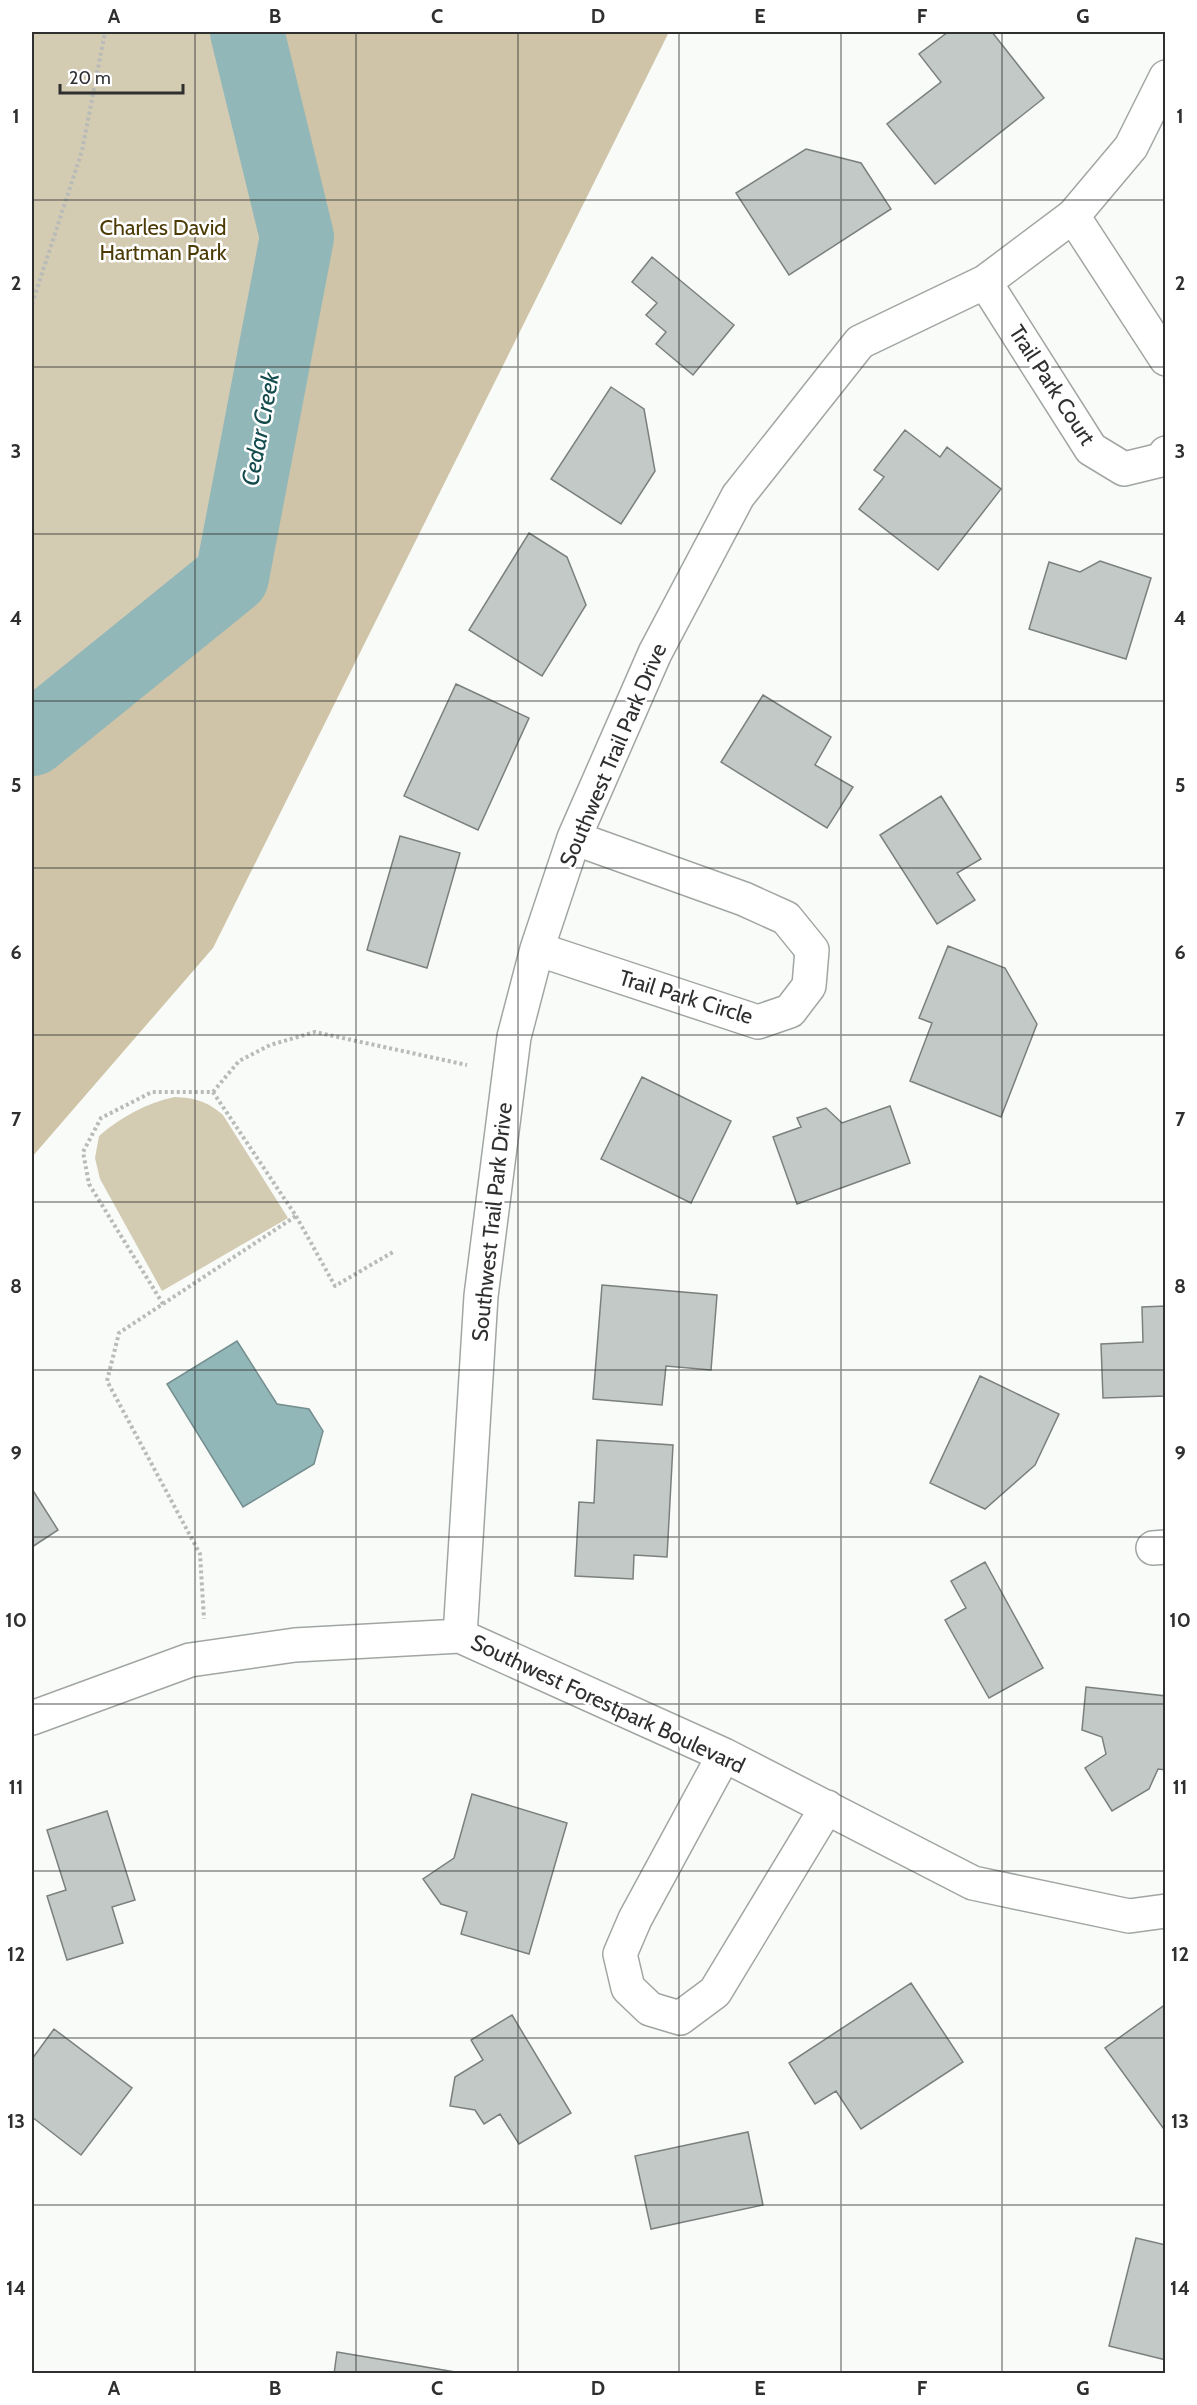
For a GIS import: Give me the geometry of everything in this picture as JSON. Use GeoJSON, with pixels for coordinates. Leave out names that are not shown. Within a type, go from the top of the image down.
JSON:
{"type":"FeatureCollection","features":[{"type":"Feature","properties":{"kind":"street","name":"Southwest Trail Park Drive"},"geometry":{"type":"LineString","coordinates":[[460,1636],[481,1296],[514,1037],[537,949],[574,838],[655,653],[738,496],[860,342],[985,282],[1073,216],[1131,147],[1166,77]]}},
{"type":"Feature","properties":{"kind":"street"},"geometry":{"type":"LineString","coordinates":[[1073,216],[1166,359]]}},
{"type":"Feature","properties":{"kind":"street","name":"Trail Park Court"},"geometry":{"type":"LineString","coordinates":[[985,282],[1091,449],[1124,469],[1161,460],[1166,453]]}},
{"type":"Feature","properties":{"kind":"street","name":"Trail Park Circle"},"geometry":{"type":"LineString","coordinates":[[537,949],[758,1022],[790,1011],[809,986],[812,950],[786,918],[744,899],[574,838]]}},
{"type":"Feature","properties":{"kind":"street","name":"Southwest Forestpark Boulevard"},"geometry":{"type":"LineString","coordinates":[[32,1719],[190,1660],[295,1645],[460,1636],[724,1755],[973,1883],[1129,1916],[1166,1911]]}},
{"type":"Feature","properties":{"kind":"street"},"geometry":{"type":"LineString","coordinates":[[724,1755],[635,1918],[620,1954],[628,1988],[650,2009],[680,2018],[715,1992],[827,1807]]}},
{"type":"Feature","properties":{"kind":"path"},"geometry":{"type":"LineString","coordinates":[[32,304],[82,152],[105,32]]}},
{"type":"Feature","properties":{"kind":"path"},"geometry":{"type":"LineString","coordinates":[[213,1092],[239,1061],[270,1045],[315,1032],[467,1065]]}},
{"type":"Feature","properties":{"kind":"path"},"geometry":{"type":"LineString","coordinates":[[163,1304],[89,1184],[83,1152],[101,1118],[152,1092],[213,1092]]}},
{"type":"Feature","properties":{"kind":"path"},"geometry":{"type":"LineString","coordinates":[[213,1092],[296,1216],[335,1286],[393,1252]]}},
{"type":"Feature","properties":{"kind":"path"},"geometry":{"type":"LineString","coordinates":[[204,1619],[200,1554],[107,1382],[119,1333],[296,1216]]}},
{"type":"Feature","properties":{"kind":"green space","name":"Charles David Hartman Park"},"geometry":{"type":"Polygon","coordinates":[[[32,32],[247,32],[297,237],[232,577],[32,739],[32,32]]]}},
{"type":"Feature","properties":{"kind":"green space"},"geometry":{"type":"Polygon","coordinates":[[[175,1097],[201,1101],[223,1115],[288,1218],[162,1291],[100,1179],[95,1158],[99,1136],[107,1129],[144,1107],[175,1097]]]}},
{"type":"Feature","properties":{"kind":"shaded area"},"geometry":{"type":"Polygon","coordinates":[[[274,32],[669,32],[213,948],[32,1157],[32,759],[230,602],[252,563],[321,243],[321,195],[274,32]]]}},
{"type":"Feature","properties":{"kind":"water"},"geometry":{"type":"Polygon","coordinates":[[[237,1341],[277,1404],[309,1409],[323,1431],[314,1464],[243,1507],[167,1384],[237,1341]]]}},
{"type":"Feature","properties":{"kind":"building"},"geometry":{"type":"Polygon","coordinates":[[[948,32],[992,32],[1044,98],[935,184],[887,124],[941,82],[919,54],[948,32]]]}},
{"type":"Feature","properties":{"kind":"building"},"geometry":{"type":"Polygon","coordinates":[[[806,149],[861,163],[891,209],[789,275],[736,193],[806,149]]]}},
{"type":"Feature","properties":{"kind":"building"},"geometry":{"type":"Polygon","coordinates":[[[652,257],[734,325],[693,375],[656,344],[666,332],[646,315],[657,303],[632,282],[652,257]]]}},
{"type":"Feature","properties":{"kind":"building"},"geometry":{"type":"Polygon","coordinates":[[[611,387],[644,409],[655,471],[621,524],[551,479],[611,387]]]}},
{"type":"Feature","properties":{"kind":"building"},"geometry":{"type":"Polygon","coordinates":[[[905,430],[940,457],[947,447],[1001,489],[938,570],[859,509],[884,477],[874,470],[905,430]]]}},
{"type":"Feature","properties":{"kind":"building"},"geometry":{"type":"Polygon","coordinates":[[[529,533],[567,557],[586,605],[542,676],[469,630],[529,533]]]}},
{"type":"Feature","properties":{"kind":"building"},"geometry":{"type":"Polygon","coordinates":[[[1100,561],[1151,578],[1126,659],[1029,629],[1049,562],[1080,572],[1100,561]]]}},
{"type":"Feature","properties":{"kind":"building"},"geometry":{"type":"Polygon","coordinates":[[[456,684],[529,718],[478,830],[404,796],[456,684]]]}},
{"type":"Feature","properties":{"kind":"building"},"geometry":{"type":"Polygon","coordinates":[[[763,695],[831,737],[815,765],[853,787],[827,828],[721,762],[763,695]]]}},
{"type":"Feature","properties":{"kind":"building"},"geometry":{"type":"Polygon","coordinates":[[[941,796],[981,859],[957,873],[975,900],[937,924],[880,835],[941,796]]]}},
{"type":"Feature","properties":{"kind":"building"},"geometry":{"type":"Polygon","coordinates":[[[400,836],[460,853],[427,968],[367,950],[400,836]]]}},
{"type":"Feature","properties":{"kind":"building"},"geometry":{"type":"Polygon","coordinates":[[[948,946],[1005,968],[1037,1024],[1001,1117],[910,1081],[932,1023],[919,1018],[948,946]]]}},
{"type":"Feature","properties":{"kind":"building"},"geometry":{"type":"Polygon","coordinates":[[[642,1077],[731,1121],[691,1203],[601,1159],[642,1077]]]}},
{"type":"Feature","properties":{"kind":"building"},"geometry":{"type":"Polygon","coordinates":[[[890,1106],[910,1163],[797,1204],[773,1137],[801,1127],[797,1118],[826,1108],[842,1123],[890,1106]]]}},
{"type":"Feature","properties":{"kind":"building"},"geometry":{"type":"Polygon","coordinates":[[[602,1285],[717,1295],[711,1370],[666,1366],[662,1405],[593,1399],[602,1285]]]}},
{"type":"Feature","properties":{"kind":"building"},"geometry":{"type":"Polygon","coordinates":[[[1166,1306],[1166,1396],[1103,1398],[1101,1344],[1143,1342],[1142,1307],[1166,1306]]]}},
{"type":"Feature","properties":{"kind":"building"},"geometry":{"type":"Polygon","coordinates":[[[980,1376],[1059,1414],[1035,1465],[985,1509],[930,1483],[980,1376]]]}},
{"type":"Feature","properties":{"kind":"building"},"geometry":{"type":"Polygon","coordinates":[[[597,1440],[673,1445],[667,1557],[634,1555],[633,1579],[575,1576],[579,1502],[594,1503],[597,1440]]]}},
{"type":"Feature","properties":{"kind":"building"},"geometry":{"type":"Polygon","coordinates":[[[32,1489],[58,1530],[32,1547],[32,1489]]]}},
{"type":"Feature","properties":{"kind":"building"},"geometry":{"type":"Polygon","coordinates":[[[985,1562],[1043,1668],[989,1698],[945,1620],[966,1608],[951,1581],[985,1562]]]}},
{"type":"Feature","properties":{"kind":"building"},"geometry":{"type":"Polygon","coordinates":[[[1086,1687],[1166,1696],[1166,1770],[1158,1769],[1149,1789],[1112,1811],[1085,1768],[1106,1754],[1102,1737],[1082,1730],[1086,1687]]]}},
{"type":"Feature","properties":{"kind":"building"},"geometry":{"type":"Polygon","coordinates":[[[472,1794],[567,1823],[529,1954],[461,1934],[467,1912],[441,1904],[423,1879],[454,1858],[472,1794]]]}},
{"type":"Feature","properties":{"kind":"building"},"geometry":{"type":"Polygon","coordinates":[[[107,1811],[135,1900],[112,1907],[123,1943],[67,1960],[47,1896],[66,1890],[47,1830],[107,1811]]]}},
{"type":"Feature","properties":{"kind":"building"},"geometry":{"type":"Polygon","coordinates":[[[911,1983],[963,2062],[861,2129],[836,2091],[815,2104],[789,2063],[911,1983]]]}},
{"type":"Feature","properties":{"kind":"building"},"geometry":{"type":"Polygon","coordinates":[[[1166,2004],[1166,2132],[1105,2048],[1166,2004]]]}},
{"type":"Feature","properties":{"kind":"building"},"geometry":{"type":"Polygon","coordinates":[[[512,2015],[571,2113],[519,2144],[500,2114],[484,2124],[475,2110],[450,2106],[455,2077],[483,2060],[471,2040],[512,2015]]]}},
{"type":"Feature","properties":{"kind":"building"},"geometry":{"type":"Polygon","coordinates":[[[54,2029],[132,2088],[81,2155],[32,2117],[32,2059],[54,2029]]]}},
{"type":"Feature","properties":{"kind":"building"},"geometry":{"type":"Polygon","coordinates":[[[748,2132],[763,2205],[651,2229],[635,2156],[748,2132]]]}},
{"type":"Feature","properties":{"kind":"building"},"geometry":{"type":"Polygon","coordinates":[[[1136,2238],[1166,2245],[1166,2360],[1109,2346],[1136,2238]]]}},
{"type":"Feature","properties":{"kind":"building"},"geometry":{"type":"Polygon","coordinates":[[[337,2352],[455,2372],[456,2374],[334,2374],[337,2352]]]}},
{"type":"Feature","properties":{"kind":"waterway","name":"Cedar Creek"},"geometry":{"type":"LineString","coordinates":[[32,739],[232,577],[297,237],[247,32]]}}]}
